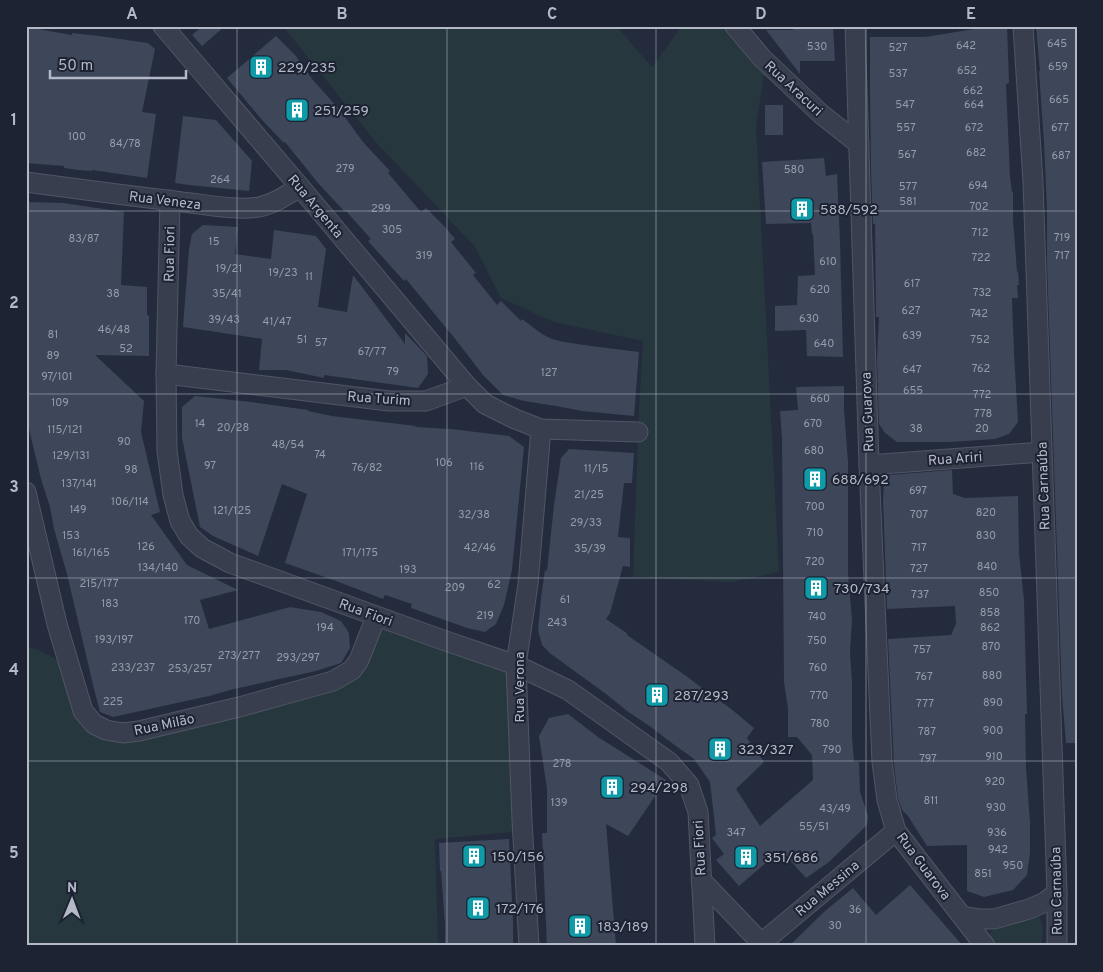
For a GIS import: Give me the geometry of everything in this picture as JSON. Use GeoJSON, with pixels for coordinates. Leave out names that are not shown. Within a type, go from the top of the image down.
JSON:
{"type":"FeatureCollection","features":[{"type":"Feature","properties":{"kind":"street","name":"Rua Argenta"},"geometry":{"type":"LineString","coordinates":[[163,26],[466,386]]}},
{"type":"Feature","properties":{"kind":"street","name":"Rua Aracuri"},"geometry":{"type":"LineString","coordinates":[[735,26],[762,58],[808,102],[859,144]]}},
{"type":"Feature","properties":{"kind":"street","name":"Rua Guarova"},"geometry":{"type":"LineString","coordinates":[[855,26],[869,465],[882,762],[887,800],[896,831],[986,946]]}},
{"type":"Feature","properties":{"kind":"street","name":"Rua Carnaúba"},"geometry":{"type":"LineString","coordinates":[[1023,26],[1033,182],[1057,893],[1057,946]]}},
{"type":"Feature","properties":{"kind":"street","name":"Rua Veneza"},"geometry":{"type":"LineString","coordinates":[[26,182],[246,208],[260,206],[283,197],[300,187]]}},
{"type":"Feature","properties":{"kind":"street","name":"Rua Fiori"},"geometry":{"type":"LineString","coordinates":[[170,200],[166,374],[167,451],[173,495],[180,520],[189,536],[202,548],[230,563],[516,665],[568,690],[669,762],[688,785],[698,812],[705,946]]}},
{"type":"Feature","properties":{"kind":"street","name":"Rua Turim"},"geometry":{"type":"LineString","coordinates":[[166,374],[389,402],[426,401],[466,386]]}},
{"type":"Feature","properties":{"kind":"street"},"geometry":{"type":"LineString","coordinates":[[466,386],[485,404],[514,419],[541,429],[638,432]]}},
{"type":"Feature","properties":{"kind":"street","name":"Rua Verona"},"geometry":{"type":"LineString","coordinates":[[529,946],[516,665],[528,584],[541,429]]}},
{"type":"Feature","properties":{"kind":"street","name":"Rua Ariri"},"geometry":{"type":"LineString","coordinates":[[869,465],[1042,452]]}},
{"type":"Feature","properties":{"kind":"street","name":"Rua Milão"},"geometry":{"type":"LineString","coordinates":[[26,492],[57,624],[83,711],[94,724],[106,730],[123,733],[139,732],[333,681],[352,670],[360,660],[376,616]]}},
{"type":"Feature","properties":{"kind":"street","name":"Rua Messina"},"geometry":{"type":"LineString","coordinates":[[761,945],[896,831]]}},
{"type":"Feature","properties":{"kind":"street"},"geometry":{"type":"LineString","coordinates":[[701,880],[761,945]]}},
{"type":"Feature","properties":{"kind":"street"},"geometry":{"type":"LineString","coordinates":[[962,916],[994,919],[1046,902],[1057,893]]}},
{"type":"Feature","properties":{"kind":"shaded area"},"geometry":{"type":"Polygon","coordinates":[[[283,26],[616,26],[652,67],[682,26],[732,26],[765,68],[756,126],[779,572],[732,582],[633,577],[643,341],[554,322],[501,298],[475,247],[374,140],[283,26]]]}},
{"type":"Feature","properties":{"kind":"shaded area"},"geometry":{"type":"Polygon","coordinates":[[[376,617],[516,665],[523,831],[435,839],[438,946],[26,946],[26,647],[39,650],[70,667],[94,724],[106,730],[333,681],[365,648],[376,617]]]}},
{"type":"Feature","properties":{"kind":"shaded area"},"geometry":{"type":"Polygon","coordinates":[[[1038,913],[1043,926],[1042,946],[996,946],[989,934],[1000,923],[1038,913]]]}},
{"type":"Feature","properties":{"kind":"building"},"geometry":{"type":"Polygon","coordinates":[[[203,26],[225,26],[202,46],[192,35],[203,26]]]}},
{"type":"Feature","properties":{"kind":"building"},"geometry":{"type":"Polygon","coordinates":[[[793,26],[833,26],[835,61],[800,61],[800,74],[766,30],[793,30],[793,26]]]}},
{"type":"Feature","properties":{"kind":"building"},"geometry":{"type":"Polygon","coordinates":[[[993,26],[1007,26],[1009,83],[1006,84],[1010,177],[1013,192],[1013,219],[1019,285],[1017,285],[1018,298],[1012,298],[1018,422],[1009,434],[995,439],[950,442],[897,442],[885,433],[879,424],[877,359],[879,317],[876,317],[875,224],[873,224],[871,168],[870,37],[925,37],[993,26]]]}},
{"type":"Feature","properties":{"kind":"building"},"geometry":{"type":"Polygon","coordinates":[[[1036,26],[1077,26],[1077,743],[1066,743],[1062,696],[1047,262],[1047,209],[1036,26]]]}},
{"type":"Feature","properties":{"kind":"building"},"geometry":{"type":"Polygon","coordinates":[[[26,27],[72,35],[72,33],[148,43],[155,49],[142,112],[156,114],[147,178],[64,168],[64,166],[26,163],[26,27]]]}},
{"type":"Feature","properties":{"kind":"building"},"geometry":{"type":"Polygon","coordinates":[[[276,36],[296,56],[312,79],[339,109],[363,142],[390,171],[388,173],[421,212],[426,208],[455,239],[451,242],[476,273],[473,275],[497,305],[501,301],[521,321],[522,319],[552,339],[639,352],[634,416],[582,411],[524,401],[503,395],[483,375],[406,279],[404,281],[368,241],[371,239],[318,183],[285,142],[263,121],[227,78],[276,36]]]}},
{"type":"Feature","properties":{"kind":"building"},"geometry":{"type":"Polygon","coordinates":[[[765,105],[783,105],[783,135],[765,135],[765,105]]]}},
{"type":"Feature","properties":{"kind":"building"},"geometry":{"type":"Polygon","coordinates":[[[183,116],[216,120],[252,161],[249,191],[175,183],[183,116]]]}},
{"type":"Feature","properties":{"kind":"building"},"geometry":{"type":"Polygon","coordinates":[[[824,158],[826,176],[837,174],[843,357],[807,356],[806,330],[775,331],[775,306],[797,305],[798,276],[815,275],[813,234],[811,223],[766,224],[762,162],[824,158]]]}},
{"type":"Feature","properties":{"kind":"building"},"geometry":{"type":"Polygon","coordinates":[[[26,202],[63,203],[124,212],[121,285],[147,287],[149,356],[95,355],[144,401],[141,432],[160,512],[151,515],[187,565],[238,590],[200,600],[209,629],[290,607],[321,612],[341,621],[349,633],[350,648],[341,663],[316,671],[113,717],[100,712],[67,574],[26,417],[26,202]]]}},
{"type":"Feature","properties":{"kind":"building"},"geometry":{"type":"Polygon","coordinates":[[[203,225],[238,227],[235,254],[271,259],[274,230],[316,236],[326,249],[318,307],[347,312],[353,275],[405,344],[405,333],[427,356],[428,374],[418,388],[324,375],[324,378],[286,370],[259,370],[262,339],[183,327],[189,249],[192,234],[203,225]]]}},
{"type":"Feature","properties":{"kind":"building"},"geometry":{"type":"Polygon","coordinates":[[[844,386],[848,462],[848,573],[852,620],[850,652],[852,737],[854,762],[859,762],[860,792],[868,816],[867,825],[829,862],[806,878],[781,850],[739,886],[716,860],[724,854],[712,838],[716,835],[710,782],[694,759],[551,654],[542,645],[538,630],[541,598],[545,570],[547,571],[561,458],[569,449],[634,453],[632,483],[624,483],[618,537],[630,538],[630,567],[623,566],[610,613],[606,619],[730,708],[754,728],[747,738],[764,762],[736,789],[760,826],[813,780],[812,755],[797,737],[788,737],[788,709],[784,682],[782,439],[780,411],[798,410],[796,387],[844,386]]]}},
{"type":"Feature","properties":{"kind":"building"},"geometry":{"type":"Polygon","coordinates":[[[195,396],[308,410],[332,416],[415,427],[509,436],[524,447],[512,570],[504,605],[496,624],[485,632],[467,628],[411,608],[412,604],[385,595],[383,599],[285,563],[307,494],[282,484],[258,556],[213,536],[200,527],[182,438],[182,407],[195,396]]]}},
{"type":"Feature","properties":{"kind":"building"},"geometry":{"type":"Polygon","coordinates":[[[952,470],[953,494],[965,498],[1018,496],[1019,553],[1024,600],[1027,714],[1025,714],[1026,768],[1030,853],[1027,875],[1013,890],[984,897],[967,891],[967,845],[927,846],[908,816],[902,810],[898,798],[894,765],[888,639],[951,635],[956,624],[955,606],[887,609],[884,483],[889,475],[952,470]]]}},
{"type":"Feature","properties":{"kind":"building"},"geometry":{"type":"Polygon","coordinates":[[[568,714],[598,737],[666,780],[628,836],[606,824],[616,946],[547,946],[542,833],[547,833],[547,789],[539,736],[549,718],[568,714]]]}},
{"type":"Feature","properties":{"kind":"building"},"geometry":{"type":"Polygon","coordinates":[[[509,839],[513,946],[445,946],[439,843],[509,839]]]}},
{"type":"Feature","properties":{"kind":"building"},"geometry":{"type":"Polygon","coordinates":[[[910,885],[963,946],[789,946],[825,911],[853,888],[876,915],[910,885]]]}},
{"type":"Feature","properties":{"kind":"place","name":"229/235"},"geometry":{"type":"Point","coordinates":[261,67]}},
{"type":"Feature","properties":{"kind":"place","name":"251/259"},"geometry":{"type":"Point","coordinates":[297,110]}},
{"type":"Feature","properties":{"kind":"place","name":"588/592"},"geometry":{"type":"Point","coordinates":[802,209]}},
{"type":"Feature","properties":{"kind":"place","name":"688/692"},"geometry":{"type":"Point","coordinates":[815,479]}},
{"type":"Feature","properties":{"kind":"place","name":"730/734"},"geometry":{"type":"Point","coordinates":[816,588]}},
{"type":"Feature","properties":{"kind":"place","name":"287/293"},"geometry":{"type":"Point","coordinates":[657,695]}},
{"type":"Feature","properties":{"kind":"place","name":"323/327"},"geometry":{"type":"Point","coordinates":[720,749]}},
{"type":"Feature","properties":{"kind":"place","name":"294/298"},"geometry":{"type":"Point","coordinates":[612,787]}},
{"type":"Feature","properties":{"kind":"place","name":"150/156"},"geometry":{"type":"Point","coordinates":[474,856]}},
{"type":"Feature","properties":{"kind":"place","name":"351/686"},"geometry":{"type":"Point","coordinates":[746,857]}},
{"type":"Feature","properties":{"kind":"place","name":"172/176"},"geometry":{"type":"Point","coordinates":[478,908]}},
{"type":"Feature","properties":{"kind":"place","name":"183/189"},"geometry":{"type":"Point","coordinates":[580,926]}}]}
